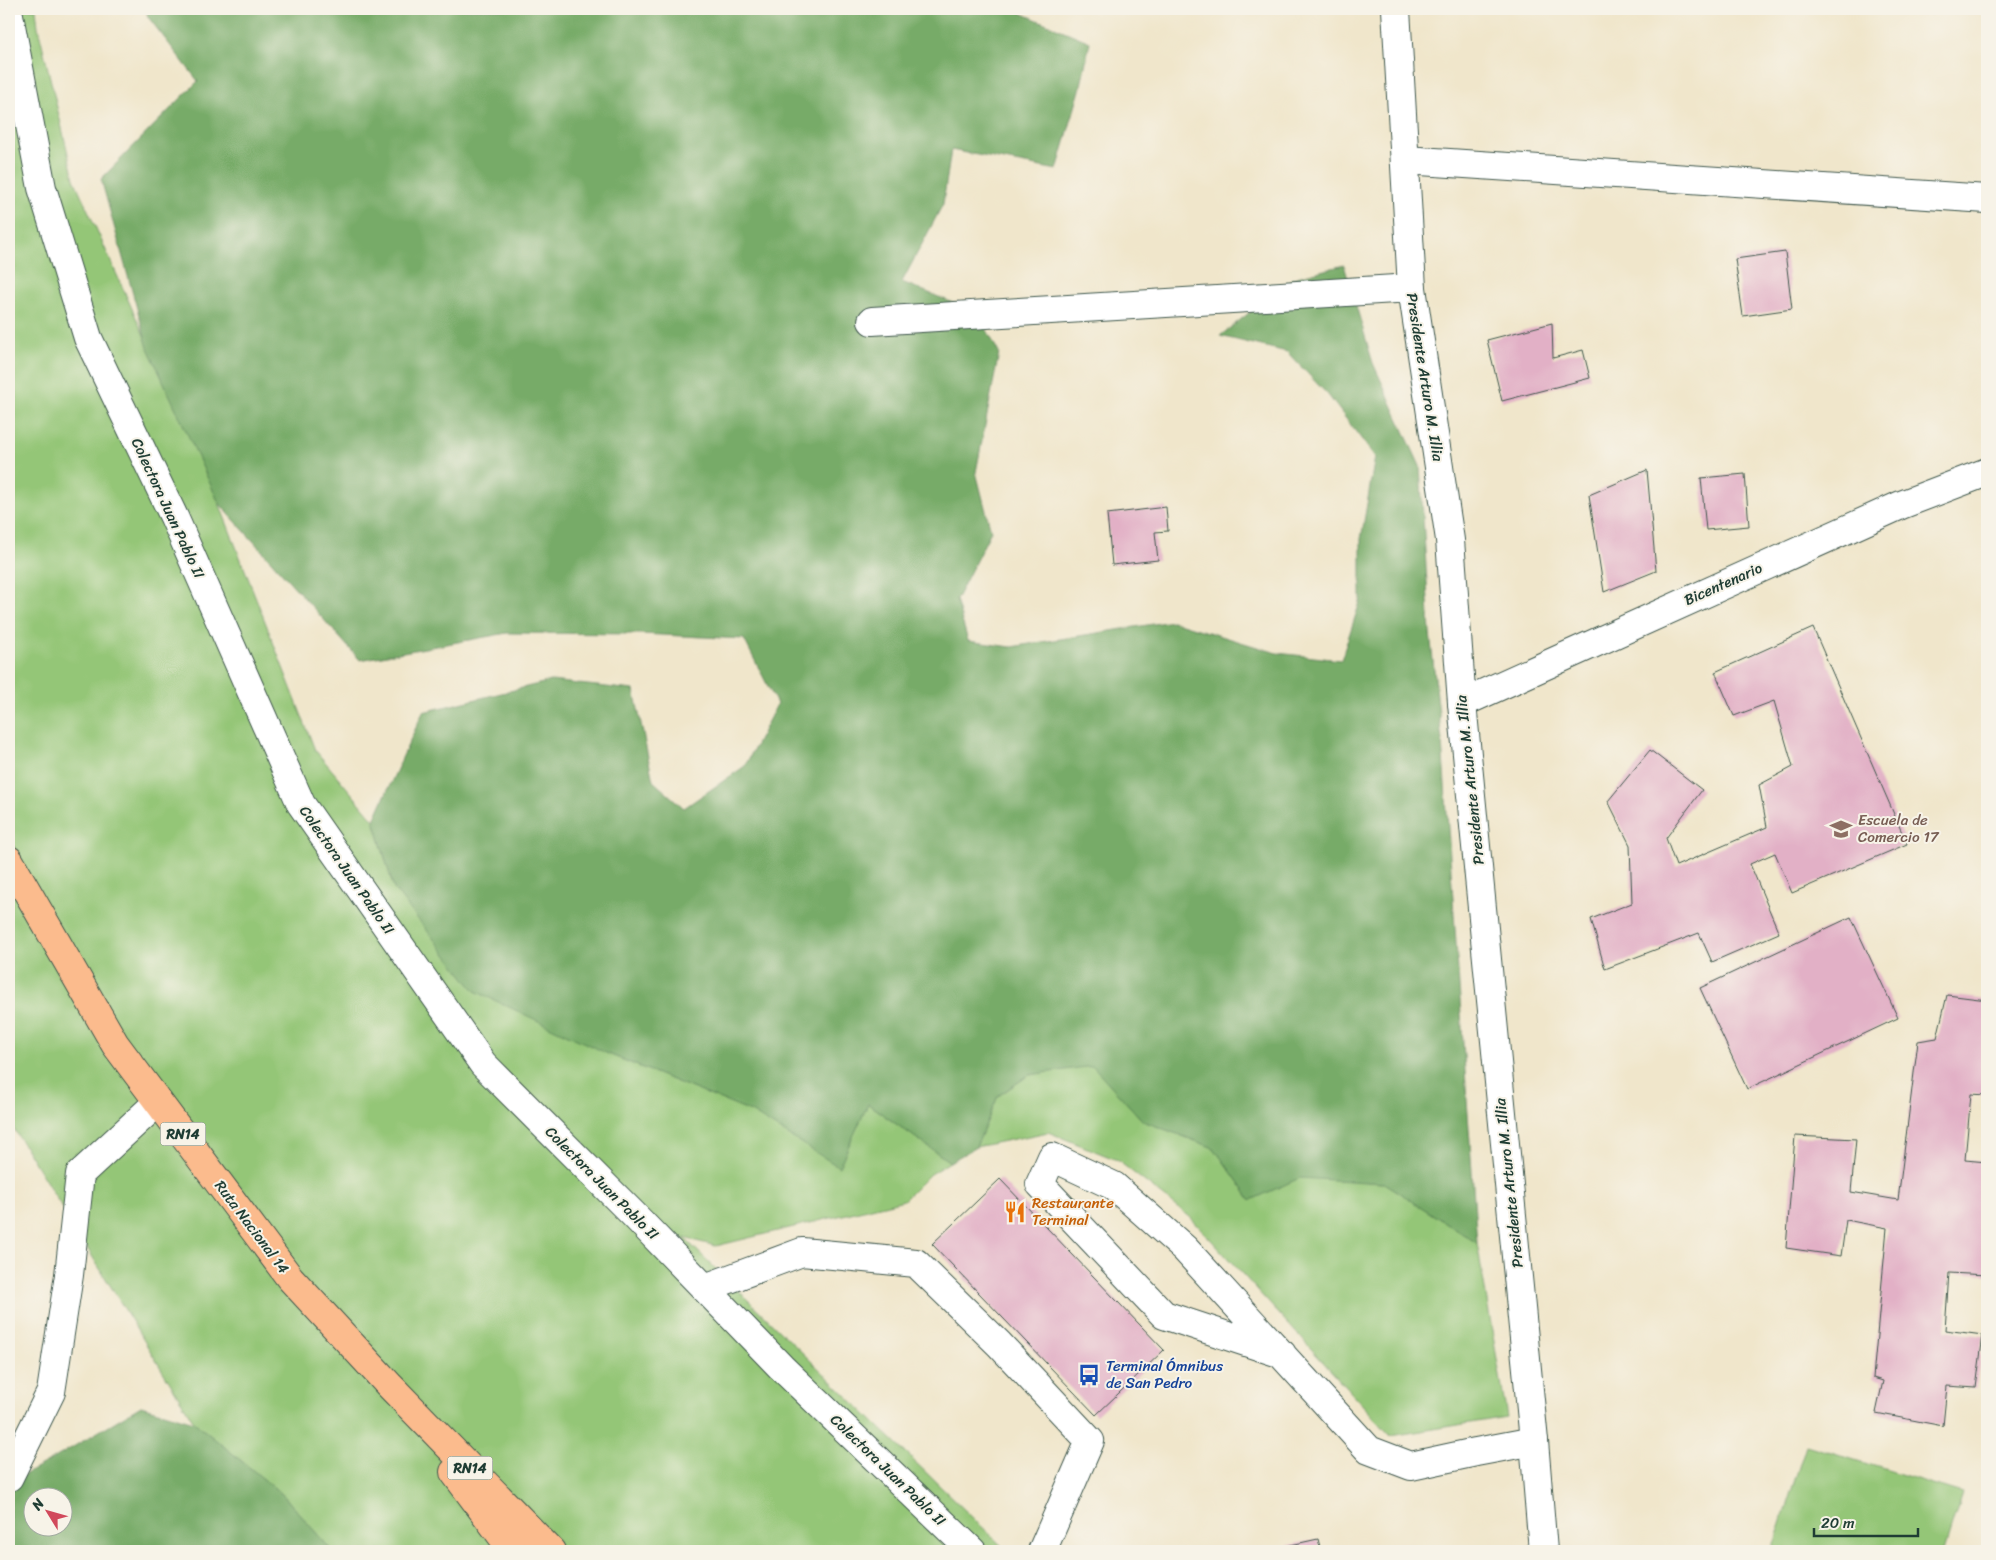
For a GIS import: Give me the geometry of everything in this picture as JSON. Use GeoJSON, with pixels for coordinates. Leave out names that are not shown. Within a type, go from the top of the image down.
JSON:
{"type":"FeatureCollection","features":[{"type":"Feature","properties":{"kind":"highway","name":"Ruta Nacional 14"},"geometry":{"type":"LineString","coordinates":[[9,860],[116,1044],[290,1278],[389,1385],[551,1551]]}},
{"type":"Feature","properties":{"kind":"highway"},"geometry":{"type":"LineString","coordinates":[[389,1385],[513,1551]]}},
{"type":"Feature","properties":{"kind":"street","name":"Presidente Arturo M. Illia"},"geometry":{"type":"LineString","coordinates":[[1396,9],[1412,288],[1450,540],[1462,703],[1534,1441],[1543,1551]]}},
{"type":"Feature","properties":{"kind":"street","name":"Colectora Juan Pablo II"},"geometry":{"type":"LineString","coordinates":[[9,15],[42,188],[88,338],[174,517],[301,804],[483,1064],[781,1367],[972,1551]]}},
{"type":"Feature","properties":{"kind":"street"},"geometry":{"type":"LineString","coordinates":[[1405,160],[1987,199]]}},
{"type":"Feature","properties":{"kind":"street"},"geometry":{"type":"LineString","coordinates":[[872,321],[1412,288]]}},
{"type":"Feature","properties":{"kind":"street","name":"Bicentenario"},"geometry":{"type":"LineString","coordinates":[[1462,703],[1901,506],[1987,472]]}},
{"type":"Feature","properties":{"kind":"street"},"geometry":{"type":"LineString","coordinates":[[9,1477],[51,1392],[69,1275],[80,1174],[158,1102]]}},
{"type":"Feature","properties":{"kind":"street"},"geometry":{"type":"LineString","coordinates":[[1282,1354],[1164,1315],[1040,1184],[1052,1157],[1114,1186],[1185,1249],[1282,1354],[1370,1450],[1411,1466],[1534,1441]]}},
{"type":"Feature","properties":{"kind":"street"},"geometry":{"type":"LineString","coordinates":[[705,1288],[802,1252],[916,1263],[998,1344],[1090,1441],[1042,1551]]}},
{"type":"Feature","properties":{"kind":"green space"},"geometry":{"type":"Polygon","coordinates":[[[9,9],[36,9],[38,27],[74,179],[219,503],[315,750],[374,820],[394,889],[606,1053],[751,1112],[839,1166],[868,1104],[950,1162],[930,1174],[904,1200],[716,1246],[684,1238],[1007,1551],[332,1551],[283,1495],[194,1422],[9,1121],[9,9]]]}},
{"type":"Feature","properties":{"kind":"green space"},"geometry":{"type":"Polygon","coordinates":[[[146,9],[1021,9],[1021,13],[1090,42],[1080,90],[1057,170],[951,150],[943,204],[902,282],[978,313],[999,353],[976,472],[991,531],[956,600],[968,641],[1011,647],[1172,621],[1277,653],[1341,660],[1361,599],[1361,539],[1375,457],[1328,395],[1287,352],[1220,336],[1293,278],[1344,265],[1373,363],[1420,466],[1430,633],[1442,741],[1477,1243],[1384,1183],[1300,1178],[1251,1200],[1214,1148],[1143,1121],[1093,1066],[1029,1075],[998,1096],[976,1147],[950,1162],[868,1104],[839,1167],[751,1112],[606,1053],[475,991],[394,889],[374,820],[423,712],[551,681],[634,690],[653,781],[684,808],[745,766],[777,704],[744,639],[640,634],[507,633],[360,660],[219,503],[148,348],[101,179],[198,81],[148,17],[146,9]]]}},
{"type":"Feature","properties":{"kind":"green space"},"geometry":{"type":"Polygon","coordinates":[[[1093,1065],[1143,1121],[1214,1148],[1251,1200],[1300,1177],[1384,1183],[1477,1243],[1507,1417],[1391,1436],[1190,1217],[1117,1160],[1048,1132],[976,1147],[998,1096],[1029,1075],[1093,1065]]]}},
{"type":"Feature","properties":{"kind":"green space"},"geometry":{"type":"Polygon","coordinates":[[[141,1406],[194,1422],[283,1495],[332,1551],[9,1551],[9,1483],[48,1462],[141,1406]]]}},
{"type":"Feature","properties":{"kind":"green space"},"geometry":{"type":"Polygon","coordinates":[[[1806,1445],[1962,1493],[1944,1551],[1772,1551],[1806,1445]]]}},
{"type":"Feature","properties":{"kind":"building"},"geometry":{"type":"Polygon","coordinates":[[[1785,252],[1792,309],[1743,316],[1735,259],[1785,252]]]}},
{"type":"Feature","properties":{"kind":"building"},"geometry":{"type":"Polygon","coordinates":[[[1552,323],[1553,358],[1583,350],[1590,378],[1502,401],[1487,340],[1552,323]]]}},
{"type":"Feature","properties":{"kind":"building"},"geometry":{"type":"Polygon","coordinates":[[[1647,470],[1656,571],[1604,592],[1589,495],[1647,470]]]}},
{"type":"Feature","properties":{"kind":"building"},"geometry":{"type":"Polygon","coordinates":[[[1745,474],[1749,526],[1706,530],[1701,478],[1745,474]]]}},
{"type":"Feature","properties":{"kind":"building"},"geometry":{"type":"Polygon","coordinates":[[[1166,507],[1168,531],[1155,532],[1158,560],[1112,565],[1107,514],[1166,507]]]}},
{"type":"Feature","properties":{"kind":"building"},"geometry":{"type":"Polygon","coordinates":[[[1813,628],[1907,844],[1792,893],[1775,853],[1750,864],[1779,933],[1712,962],[1699,933],[1605,969],[1591,919],[1632,903],[1630,845],[1608,801],[1650,750],[1702,790],[1666,838],[1676,866],[1767,827],[1759,785],[1793,767],[1774,701],[1734,716],[1715,672],[1813,628]]]}},
{"type":"Feature","properties":{"kind":"building"},"geometry":{"type":"Polygon","coordinates":[[[1851,917],[1898,1018],[1747,1089],[1700,988],[1851,917]]]}},
{"type":"Feature","properties":{"kind":"building"},"geometry":{"type":"Polygon","coordinates":[[[1947,995],[1987,1000],[1987,1095],[1971,1094],[1965,1160],[1987,1162],[1987,1275],[1949,1273],[1945,1330],[1983,1335],[1976,1388],[1947,1386],[1943,1426],[1876,1413],[1883,1381],[1873,1378],[1887,1228],[1846,1220],[1841,1256],[1786,1248],[1795,1136],[1856,1139],[1851,1192],[1898,1200],[1918,1041],[1937,1038],[1947,995]]]}},
{"type":"Feature","properties":{"kind":"building"},"geometry":{"type":"Polygon","coordinates":[[[1000,1179],[1164,1350],[1096,1415],[932,1244],[1000,1179]]]}},
{"type":"Feature","properties":{"kind":"building"},"geometry":{"type":"Polygon","coordinates":[[[1318,1539],[1321,1551],[1268,1551],[1268,1550],[1318,1539]]]}},
{"type":"Feature","properties":{"kind":"place","name":"Escuela de Comercio 17"},"geometry":{"type":"Point","coordinates":[1841,829]}},
{"type":"Feature","properties":{"kind":"place","name":"Restaurante Terminal"},"geometry":{"type":"Point","coordinates":[1015,1212]}},
{"type":"Feature","properties":{"kind":"place","name":"Terminal Ómnibus de San Pedro"},"geometry":{"type":"Point","coordinates":[1089,1375]}}]}
